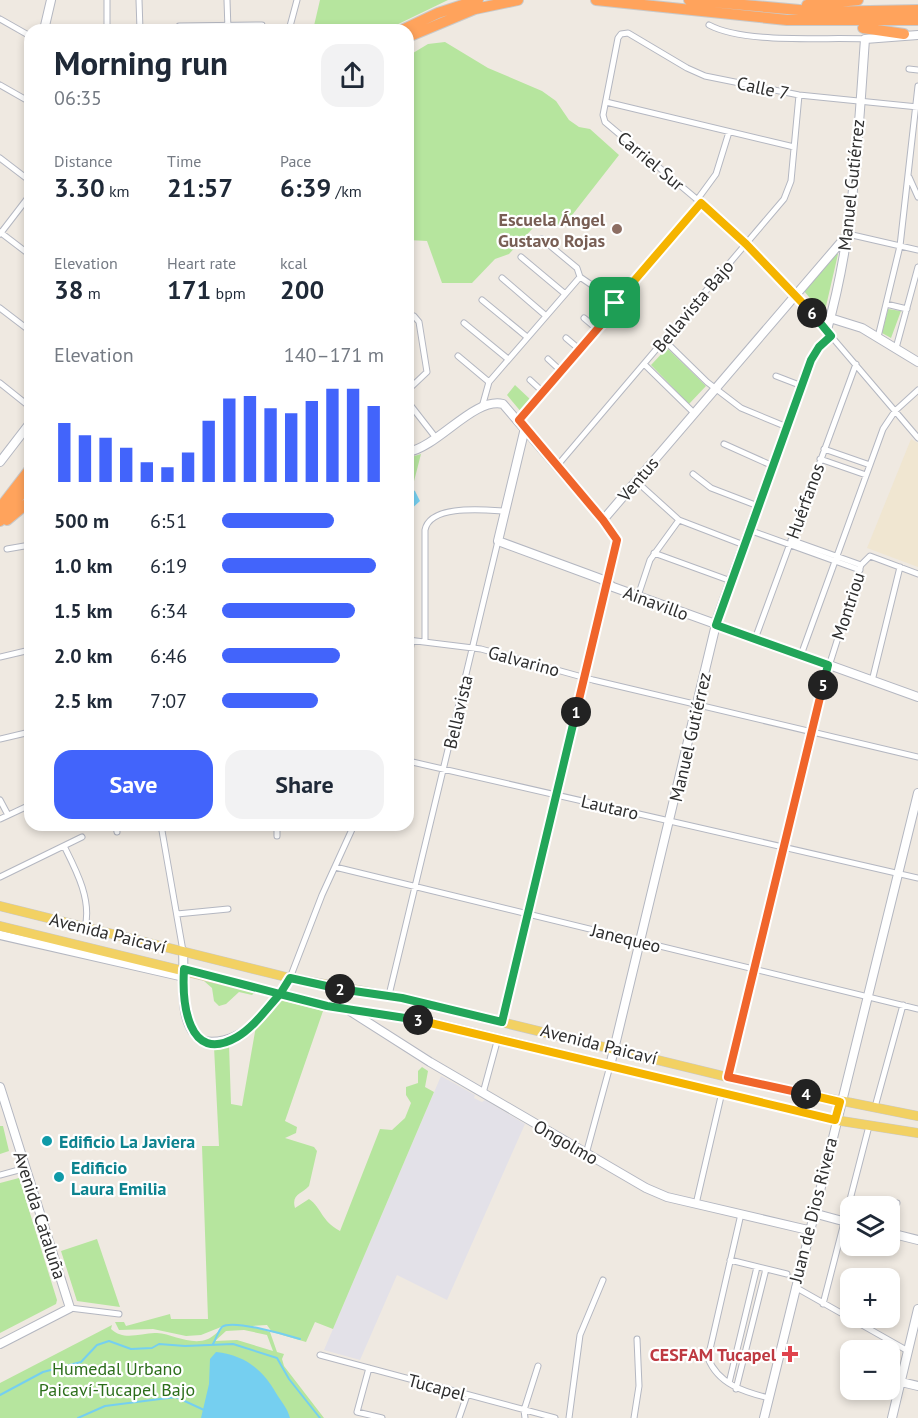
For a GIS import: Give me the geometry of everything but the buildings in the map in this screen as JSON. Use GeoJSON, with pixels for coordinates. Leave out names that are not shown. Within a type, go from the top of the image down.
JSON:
{"type":"FeatureCollection","features":[{"type":"Feature","properties":{"kind":"highway"},"geometry":{"type":"LineString","coordinates":[[414,24],[438,13],[478,0]]}},
{"type":"Feature","properties":{"kind":"highway"},"geometry":{"type":"LineString","coordinates":[[414,34],[475,9],[518,0]]}},
{"type":"Feature","properties":{"kind":"highway"},"geometry":{"type":"LineString","coordinates":[[596,0],[827,22],[904,34]]}},
{"type":"Feature","properties":{"kind":"highway"},"geometry":{"type":"LineString","coordinates":[[689,0],[821,12],[918,10]]}},
{"type":"Feature","properties":{"kind":"highway"},"geometry":{"type":"LineString","coordinates":[[759,6],[858,0]]}},
{"type":"Feature","properties":{"kind":"highway"},"geometry":{"type":"LineString","coordinates":[[827,22],[918,20]]}},
{"type":"Feature","properties":{"kind":"highway"},"geometry":{"type":"LineString","coordinates":[[0,507],[24,477]]}},
{"type":"Feature","properties":{"kind":"highway"},"geometry":{"type":"LineString","coordinates":[[0,521],[24,491]]}},
{"type":"Feature","properties":{"kind":"highway"},"geometry":{"type":"LineString","coordinates":[[0,526],[24,506]]}},
{"type":"Feature","properties":{"kind":"main road","name":"Avenida Paicaví"},"geometry":{"type":"LineString","coordinates":[[0,906],[290,978],[389,995],[615,1047],[728,1077],[840,1102],[918,1116]]}},
{"type":"Feature","properties":{"kind":"main road","name":"Avenida Paicaví"},"geometry":{"type":"LineString","coordinates":[[0,926],[184,973],[344,1008],[420,1020],[835,1120],[918,1133]]}},
{"type":"Feature","properties":{"kind":"street"},"geometry":{"type":"LineString","coordinates":[[45,24],[51,0]]}},
{"type":"Feature","properties":{"kind":"street"},"geometry":{"type":"LineString","coordinates":[[107,0],[107,24]]}},
{"type":"Feature","properties":{"kind":"street"},"geometry":{"type":"LineString","coordinates":[[139,0],[140,24]]}},
{"type":"Feature","properties":{"kind":"street"},"geometry":{"type":"LineString","coordinates":[[228,0],[228,24]]}},
{"type":"Feature","properties":{"kind":"street"},"geometry":{"type":"LineString","coordinates":[[291,24],[297,0]]}},
{"type":"Feature","properties":{"kind":"street"},"geometry":{"type":"LineString","coordinates":[[0,20],[24,33]]}},
{"type":"Feature","properties":{"kind":"street"},"geometry":{"type":"LineString","coordinates":[[709,25],[726,32],[749,34],[865,39],[904,34],[918,35]]}},
{"type":"Feature","properties":{"kind":"street","name":"Calle 7"},"geometry":{"type":"LineString","coordinates":[[606,102],[620,36],[630,34],[700,74],[799,95],[917,107]]}},
{"type":"Feature","properties":{"kind":"street","name":"Manuel Gutiérrez"},"geometry":{"type":"LineString","coordinates":[[586,1154],[641,942],[716,625],[815,352],[829,333],[830,318],[848,234],[865,39]]}},
{"type":"Feature","properties":{"kind":"street"},"geometry":{"type":"LineString","coordinates":[[909,69],[918,70]]}},
{"type":"Feature","properties":{"kind":"street"},"geometry":{"type":"LineString","coordinates":[[0,86],[24,99]]}},
{"type":"Feature","properties":{"kind":"street"},"geometry":{"type":"LineString","coordinates":[[878,337],[900,246],[918,86]]}},
{"type":"Feature","properties":{"kind":"street","name":"Bellavista Bajo"},"geometry":{"type":"LineString","coordinates":[[557,466],[787,193],[799,95]]}},
{"type":"Feature","properties":{"kind":"street"},"geometry":{"type":"LineString","coordinates":[[606,102],[794,147]]}},
{"type":"Feature","properties":{"kind":"street","name":"Carriel Sur"},"geometry":{"type":"LineString","coordinates":[[606,102],[604,120],[746,244],[829,333],[918,438]]}},
{"type":"Feature","properties":{"kind":"street"},"geometry":{"type":"LineString","coordinates":[[519,420],[613,310],[615,301],[699,201],[716,174],[729,132]]}},
{"type":"Feature","properties":{"kind":"street"},"geometry":{"type":"LineString","coordinates":[[0,158],[24,176]]}},
{"type":"Feature","properties":{"kind":"street"},"geometry":{"type":"LineString","coordinates":[[909,177],[918,197]]}},
{"type":"Feature","properties":{"kind":"street"},"geometry":{"type":"LineString","coordinates":[[24,203],[0,233],[24,251]]}},
{"type":"Feature","properties":{"kind":"street"},"geometry":{"type":"LineString","coordinates":[[848,234],[918,250]]}},
{"type":"Feature","properties":{"kind":"street","name":"Ventus"},"geometry":{"type":"LineString","coordinates":[[603,520],[794,294],[848,234]]}},
{"type":"Feature","properties":{"kind":"street"},"geometry":{"type":"LineString","coordinates":[[543,239],[577,268],[580,277],[615,301]]}},
{"type":"Feature","properties":{"kind":"street"},"geometry":{"type":"LineString","coordinates":[[521,257],[564,293]]}},
{"type":"Feature","properties":{"kind":"street"},"geometry":{"type":"LineString","coordinates":[[896,348],[918,267]]}},
{"type":"Feature","properties":{"kind":"street"},"geometry":{"type":"LineString","coordinates":[[482,407],[489,382],[580,277]]}},
{"type":"Feature","properties":{"kind":"street"},"geometry":{"type":"LineString","coordinates":[[502,278],[545,315]]}},
{"type":"Feature","properties":{"kind":"street"},"geometry":{"type":"LineString","coordinates":[[482,300],[526,337]]}},
{"type":"Feature","properties":{"kind":"street"},"geometry":{"type":"LineString","coordinates":[[886,304],[907,309]]}},
{"type":"Feature","properties":{"kind":"street"},"geometry":{"type":"LineString","coordinates":[[0,308],[24,324]]}},
{"type":"Feature","properties":{"kind":"street"},"geometry":{"type":"LineString","coordinates":[[414,316],[419,322],[427,369],[424,378],[414,386]]}},
{"type":"Feature","properties":{"kind":"street"},"geometry":{"type":"LineString","coordinates":[[584,318],[597,329]]}},
{"type":"Feature","properties":{"kind":"street"},"geometry":{"type":"LineString","coordinates":[[830,318],[857,325],[918,362]]}},
{"type":"Feature","properties":{"kind":"street"},"geometry":{"type":"LineString","coordinates":[[464,323],[508,359]]}},
{"type":"Feature","properties":{"kind":"street"},"geometry":{"type":"LineString","coordinates":[[566,338],[579,349]]}},
{"type":"Feature","properties":{"kind":"street"},"geometry":{"type":"LineString","coordinates":[[664,340],[715,387],[746,411],[787,427]]}},
{"type":"Feature","properties":{"kind":"street"},"geometry":{"type":"LineString","coordinates":[[458,356],[489,382]]}},
{"type":"Feature","properties":{"kind":"street"},"geometry":{"type":"LineString","coordinates":[[548,359],[561,371]]}},
{"type":"Feature","properties":{"kind":"street"},"geometry":{"type":"LineString","coordinates":[[644,364],[694,413]]}},
{"type":"Feature","properties":{"kind":"street","name":"Huérfanos"},"geometry":{"type":"LineString","coordinates":[[755,639],[856,364]]}},
{"type":"Feature","properties":{"kind":"street"},"geometry":{"type":"LineString","coordinates":[[776,376],[802,386]]}},
{"type":"Feature","properties":{"kind":"street"},"geometry":{"type":"LineString","coordinates":[[530,380],[543,392]]}},
{"type":"Feature","properties":{"kind":"street"},"geometry":{"type":"LineString","coordinates":[[0,383],[24,402]]}},
{"type":"Feature","properties":{"kind":"street","name":"Montriou"},"geometry":{"type":"LineString","coordinates":[[801,655],[883,429],[895,411],[918,390]]}},
{"type":"Feature","properties":{"kind":"street"},"geometry":{"type":"LineString","coordinates":[[414,450],[421,448],[482,407],[493,403],[503,404],[614,532],[617,542],[502,1022]]}},
{"type":"Feature","properties":{"kind":"street"},"geometry":{"type":"LineString","coordinates":[[414,410],[436,438]]}},
{"type":"Feature","properties":{"kind":"street","name":"Bellavista"},"geometry":{"type":"LineString","coordinates":[[389,995],[525,428]]}},
{"type":"Feature","properties":{"kind":"street"},"geometry":{"type":"LineString","coordinates":[[0,462],[24,431]]}},
{"type":"Feature","properties":{"kind":"street"},"geometry":{"type":"LineString","coordinates":[[724,444],[773,466]]}},
{"type":"Feature","properties":{"kind":"street"},"geometry":{"type":"LineString","coordinates":[[824,449],[870,465]]}},
{"type":"Feature","properties":{"kind":"street"},"geometry":{"type":"LineString","coordinates":[[820,459],[866,476]]}},
{"type":"Feature","properties":{"kind":"street"},"geometry":{"type":"LineString","coordinates":[[693,474],[711,488],[758,506]]}},
{"type":"Feature","properties":{"kind":"street"},"geometry":{"type":"LineString","coordinates":[[636,481],[679,520],[744,545]]}},
{"type":"Feature","properties":{"kind":"street"},"geometry":{"type":"LineString","coordinates":[[425,640],[425,530],[427,522],[461,510],[505,512]]}},
{"type":"Feature","properties":{"kind":"street"},"geometry":{"type":"LineString","coordinates":[[638,596],[654,554],[679,520]]}},
{"type":"Feature","properties":{"kind":"street"},"geometry":{"type":"LineString","coordinates":[[749,530],[790,542],[861,568]]}},
{"type":"Feature","properties":{"kind":"street","name":"Ainavillo"},"geometry":{"type":"LineString","coordinates":[[498,541],[716,625],[918,697]]}},
{"type":"Feature","properties":{"kind":"street"},"geometry":{"type":"LineString","coordinates":[[7,549],[24,545]]}},
{"type":"Feature","properties":{"kind":"street"},"geometry":{"type":"LineString","coordinates":[[654,554],[731,581]]}},
{"type":"Feature","properties":{"kind":"street","name":"Montriou"},"geometry":{"type":"LineString","coordinates":[[728,1077],[828,665],[861,568],[867,557],[900,567]]}},
{"type":"Feature","properties":{"kind":"street"},"geometry":{"type":"LineString","coordinates":[[872,681],[900,567],[918,574]]}},
{"type":"Feature","properties":{"kind":"street","name":"Galvarino"},"geometry":{"type":"LineString","coordinates":[[414,640],[473,648],[697,705],[918,757]]}},
{"type":"Feature","properties":{"kind":"street"},"geometry":{"type":"LineString","coordinates":[[0,657],[24,651]]}},
{"type":"Feature","properties":{"kind":"street"},"geometry":{"type":"LineString","coordinates":[[0,739],[24,733]]}},
{"type":"Feature","properties":{"kind":"street","name":"Lautaro"},"geometry":{"type":"LineString","coordinates":[[414,762],[918,878]]}},
{"type":"Feature","properties":{"kind":"street","name":"Juan de Dios Rivera"},"geometry":{"type":"LineString","coordinates":[[764,1418],[835,1120],[918,793]]}},
{"type":"Feature","properties":{"kind":"street"},"geometry":{"type":"LineString","coordinates":[[0,800],[8,815]]}},
{"type":"Feature","properties":{"kind":"street"},"geometry":{"type":"LineString","coordinates":[[0,819],[24,808]]}},
{"type":"Feature","properties":{"kind":"street"},"geometry":{"type":"LineString","coordinates":[[162,831],[183,951],[188,1022],[192,1031],[203,1041],[221,1042],[237,1037],[280,994],[290,978],[351,831]]}},
{"type":"Feature","properties":{"kind":"street"},"geometry":{"type":"LineString","coordinates":[[277,831],[277,836]]}},
{"type":"Feature","properties":{"kind":"street"},"geometry":{"type":"LineString","coordinates":[[0,877],[82,837]]}},
{"type":"Feature","properties":{"kind":"street"},"geometry":{"type":"LineString","coordinates":[[64,846],[80,879],[87,910],[85,928]]}},
{"type":"Feature","properties":{"kind":"street","name":"Janequeo"},"geometry":{"type":"LineString","coordinates":[[335,867],[918,1009]]}},
{"type":"Feature","properties":{"kind":"street"},"geometry":{"type":"LineString","coordinates":[[177,914],[228,909]]}},
{"type":"Feature","properties":{"kind":"street","name":"Avenida Paicaví"},"geometry":{"type":"LineString","coordinates":[[0,935],[184,973]]}},
{"type":"Feature","properties":{"kind":"street"},"geometry":{"type":"LineString","coordinates":[[875,1107],[903,1005]]}},
{"type":"Feature","properties":{"kind":"street","name":"Ongolmo"},"geometry":{"type":"LineString","coordinates":[[344,1008],[586,1154],[655,1192],[808,1230]]}},
{"type":"Feature","properties":{"kind":"street"},"geometry":{"type":"LineString","coordinates":[[483,1093],[498,1038]]}},
{"type":"Feature","properties":{"kind":"street","name":"Avenida Cataluña"},"geometry":{"type":"LineString","coordinates":[[0,1087],[70,1308]]}},
{"type":"Feature","properties":{"kind":"street"},"geometry":{"type":"LineString","coordinates":[[696,1204],[722,1092]]}},
{"type":"Feature","properties":{"kind":"street"},"geometry":{"type":"LineString","coordinates":[[854,1196],[869,1126]]}},
{"type":"Feature","properties":{"kind":"street"},"geometry":{"type":"LineString","coordinates":[[0,1174],[26,1168]]}},
{"type":"Feature","properties":{"kind":"street"},"geometry":{"type":"LineString","coordinates":[[813,1213],[840,1220]]}},
{"type":"Feature","properties":{"kind":"street"},"geometry":{"type":"LineString","coordinates":[[741,1214],[708,1354],[710,1364],[736,1389],[769,1398]]}},
{"type":"Feature","properties":{"kind":"street"},"geometry":{"type":"LineString","coordinates":[[900,1235],[918,1240]]}},
{"type":"Feature","properties":{"kind":"street"},"geometry":{"type":"LineString","coordinates":[[824,1304],[840,1249]]}},
{"type":"Feature","properties":{"kind":"street"},"geometry":{"type":"LineString","coordinates":[[730,1260],[787,1274]]}},
{"type":"Feature","properties":{"kind":"street"},"geometry":{"type":"LineString","coordinates":[[729,1383],[757,1267]]}},
{"type":"Feature","properties":{"kind":"street"},"geometry":{"type":"LineString","coordinates":[[736,1389],[766,1269]]}},
{"type":"Feature","properties":{"kind":"street"},"geometry":{"type":"LineString","coordinates":[[569,1418],[578,1343],[603,1280]]}},
{"type":"Feature","properties":{"kind":"street"},"geometry":{"type":"LineString","coordinates":[[795,1287],[908,1351]]}},
{"type":"Feature","properties":{"kind":"street"},"geometry":{"type":"LineString","coordinates":[[0,1344],[70,1308],[119,1314]]}},
{"type":"Feature","properties":{"kind":"street"},"geometry":{"type":"LineString","coordinates":[[892,1418],[918,1309]]}},
{"type":"Feature","properties":{"kind":"street"},"geometry":{"type":"LineString","coordinates":[[634,1418],[639,1386],[638,1339]]}},
{"type":"Feature","properties":{"kind":"street","name":"Tucapel"},"geometry":{"type":"LineString","coordinates":[[320,1355],[555,1418]]}},
{"type":"Feature","properties":{"kind":"street"},"geometry":{"type":"LineString","coordinates":[[525,1418],[524,1410],[538,1366]]}},
{"type":"Feature","properties":{"kind":"street"},"geometry":{"type":"LineString","coordinates":[[369,1368],[357,1415],[382,1418]]}},
{"type":"Feature","properties":{"kind":"street"},"geometry":{"type":"LineString","coordinates":[[901,1382],[918,1386]]}},
{"type":"Feature","properties":{"kind":"street"},"geometry":{"type":"LineString","coordinates":[[459,1418],[466,1395]]}},
{"type":"Feature","properties":{"kind":"shaded area"},"geometry":{"type":"Polygon","coordinates":[[[911,439],[918,443],[918,567],[867,548],[911,439]]]}},
{"type":"Feature","properties":{"kind":"shaded area"},"geometry":{"type":"Polygon","coordinates":[[[441,1076],[475,1095],[474,1098],[482,1102],[485,1100],[525,1124],[447,1300],[397,1275],[360,1360],[324,1350],[441,1076]]]}},
{"type":"Feature","properties":{"kind":"green space"},"geometry":{"type":"Polygon","coordinates":[[[320,0],[448,0],[398,24],[314,24],[320,0]]]}},
{"type":"Feature","properties":{"kind":"green space"},"geometry":{"type":"Polygon","coordinates":[[[445,42],[488,68],[542,91],[556,101],[569,120],[579,127],[590,129],[619,155],[562,228],[544,216],[509,254],[495,259],[472,283],[442,283],[427,241],[414,240],[414,52],[428,44],[445,42]]]}},
{"type":"Feature","properties":{"kind":"green space"},"geometry":{"type":"Polygon","coordinates":[[[835,254],[838,254],[824,315],[804,291],[835,254]]]}},
{"type":"Feature","properties":{"kind":"green space"},"geometry":{"type":"Polygon","coordinates":[[[888,309],[901,311],[891,338],[882,333],[888,309]]]}},
{"type":"Feature","properties":{"kind":"green space"},"geometry":{"type":"Polygon","coordinates":[[[667,348],[706,386],[689,404],[651,365],[667,348]]]}},
{"type":"Feature","properties":{"kind":"green space"},"geometry":{"type":"Polygon","coordinates":[[[515,385],[532,401],[522,413],[507,395],[515,385]]]}},
{"type":"Feature","properties":{"kind":"green space"},"geometry":{"type":"Polygon","coordinates":[[[421,454],[414,481],[414,456],[421,454]]]}},
{"type":"Feature","properties":{"kind":"green space"},"geometry":{"type":"Polygon","coordinates":[[[204,981],[254,993],[252,995],[239,992],[226,1004],[219,1006],[214,1001],[212,988],[204,981]]]}},
{"type":"Feature","properties":{"kind":"green space","name":"Humedal Urbano Paicaví-Tucapel Bajo"},"geometry":{"type":"Polygon","coordinates":[[[279,1000],[323,1011],[285,1121],[297,1127],[296,1133],[285,1138],[314,1147],[317,1151],[309,1186],[296,1197],[295,1208],[309,1199],[317,1206],[325,1219],[340,1231],[380,1129],[392,1130],[405,1118],[411,1103],[406,1095],[406,1087],[418,1083],[418,1071],[422,1067],[428,1071],[425,1087],[434,1092],[333,1329],[315,1322],[306,1342],[272,1332],[267,1325],[252,1326],[270,1332],[277,1352],[284,1354],[282,1359],[284,1366],[324,1418],[0,1418],[0,1383],[112,1325],[111,1329],[122,1335],[157,1333],[202,1341],[210,1338],[226,1325],[201,1335],[186,1336],[153,1329],[119,1330],[115,1322],[124,1322],[126,1326],[170,1314],[171,1319],[208,1319],[202,1146],[219,1146],[214,1047],[229,1045],[231,1104],[242,1106],[256,1026],[279,1000]],[[244,1330],[226,1331],[215,1341],[237,1340],[273,1351],[267,1335],[244,1330]]]}},
{"type":"Feature","properties":{"kind":"green space"},"geometry":{"type":"Polygon","coordinates":[[[0,1126],[3,1126],[9,1151],[0,1154],[0,1126]]]}},
{"type":"Feature","properties":{"kind":"green space"},"geometry":{"type":"Polygon","coordinates":[[[19,1178],[57,1300],[56,1304],[0,1333],[0,1183],[19,1178]]]}},
{"type":"Feature","properties":{"kind":"green space"},"geometry":{"type":"Polygon","coordinates":[[[97,1239],[120,1307],[77,1301],[61,1251],[97,1239]]]}},
{"type":"Feature","properties":{"kind":"water"},"geometry":{"type":"Polygon","coordinates":[[[414,490],[415,491],[420,501],[414,506],[414,490]]]}},
{"type":"Feature","properties":{"kind":"water"},"geometry":{"type":"Polygon","coordinates":[[[216,1352],[236,1356],[259,1371],[271,1385],[290,1418],[201,1418],[209,1384],[210,1359],[216,1352]]]}},
{"type":"Feature","properties":{"kind":"waterway"},"geometry":{"type":"LineString","coordinates":[[213,1344],[222,1327],[228,1325],[260,1328],[300,1339]]}},
{"type":"Feature","properties":{"kind":"waterway"},"geometry":{"type":"LineString","coordinates":[[0,1395],[43,1372],[81,1362],[97,1345],[109,1341],[131,1349],[152,1348],[159,1344],[185,1346],[233,1344],[277,1358],[289,1379],[320,1418]]}},
{"type":"Feature","properties":{"kind":"waterway"},"geometry":{"type":"LineString","coordinates":[[78,1418],[105,1406],[176,1397],[204,1410]]}},
{"type":"Feature","properties":{"kind":"place","name":"Escuela Ángel Gustavo Rojas"},"geometry":{"type":"Point","coordinates":[617,229]}},
{"type":"Feature","properties":{"kind":"place","name":"Edificio La Javiera"},"geometry":{"type":"Point","coordinates":[47,1141]}},
{"type":"Feature","properties":{"kind":"place","name":"Edificio Laura Emilia"},"geometry":{"type":"Point","coordinates":[59,1177]}},
{"type":"Feature","properties":{"kind":"place","name":"CESFAM Tucapel"},"geometry":{"type":"Point","coordinates":[790,1354]}},
{"type":"Feature","properties":{"kind":"route"},"geometry":{"type":"LineString","coordinates":[[615,303],[612,312],[519,420],[611,530],[617,542],[502,1022],[378,993],[335,988],[290,978],[280,994],[184,969],[184,997],[188,1022],[201,1041],[213,1043],[229,1041],[237,1037],[280,994],[327,1006],[444,1025],[835,1120],[840,1102],[728,1077],[828,665],[716,625],[811,360],[819,347],[831,336],[800,299],[729,227],[701,203],[615,303]]}}]}
